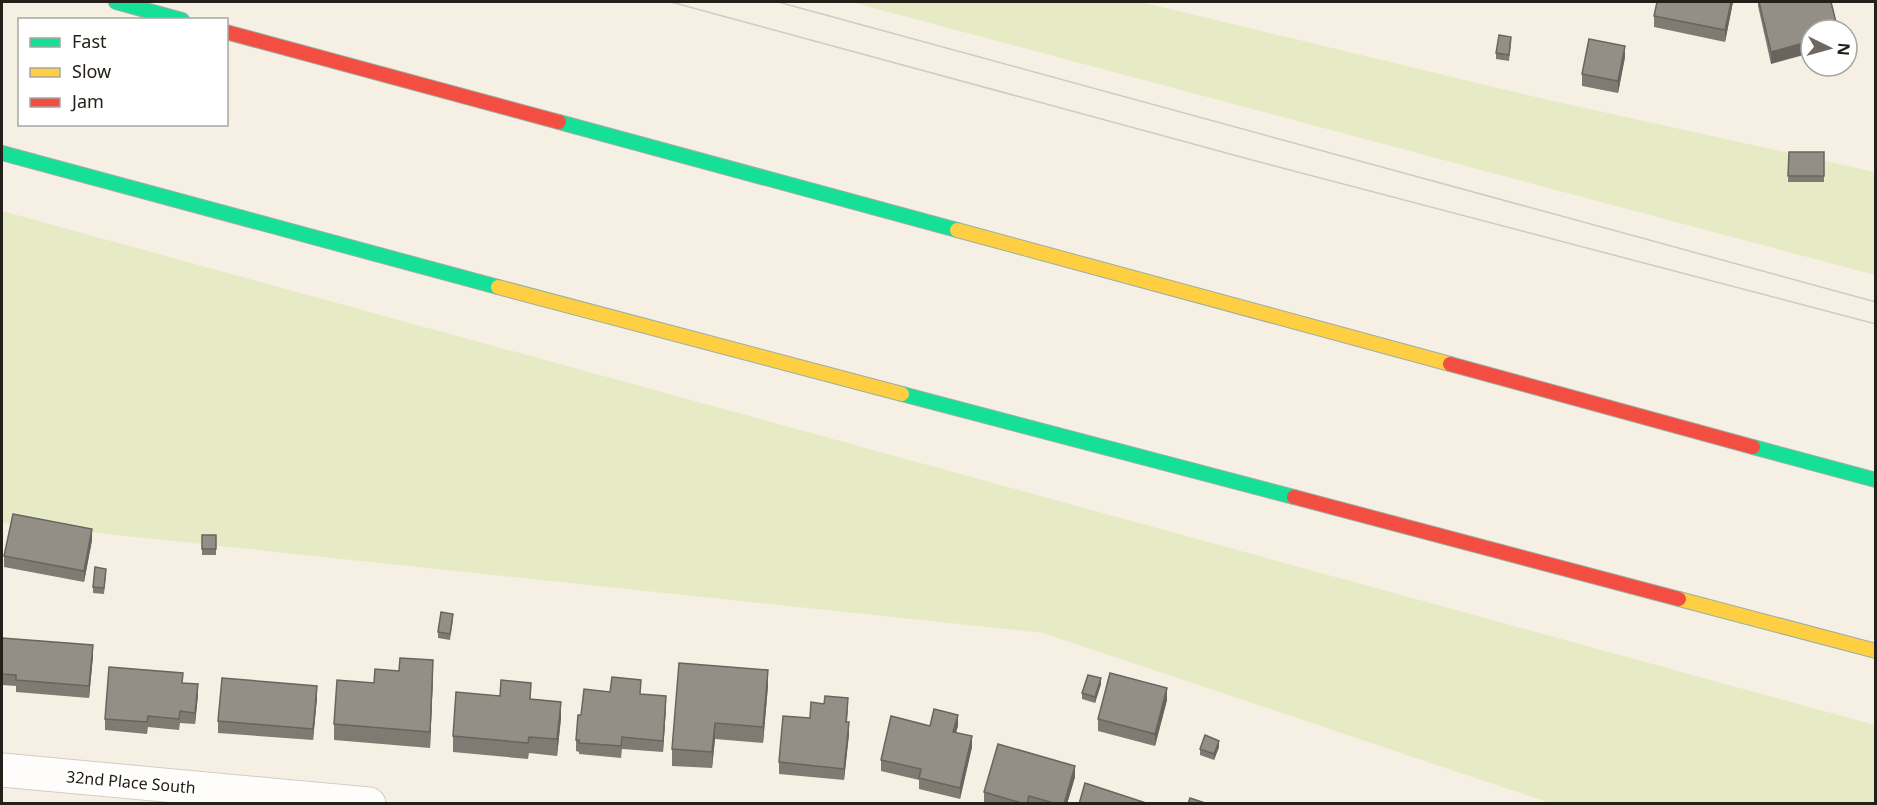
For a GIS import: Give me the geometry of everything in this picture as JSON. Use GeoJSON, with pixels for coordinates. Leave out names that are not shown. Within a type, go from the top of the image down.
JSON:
{"type":"FeatureCollection","features":[{"type":"Feature","properties":{"kind":"highway"},"geometry":{"type":"LineString","coordinates":[[116,2],[175,18]]}},
{"type":"Feature","properties":{"kind":"highway"},"geometry":{"type":"LineString","coordinates":[[228,33],[1875,480]]}},
{"type":"Feature","properties":{"kind":"highway"},"geometry":{"type":"LineString","coordinates":[[2,153],[322,241],[1875,651]]}},
{"type":"Feature","properties":{"kind":"street","name":"32nd Place South"},"geometry":{"type":"LineString","coordinates":[[2,770],[369,804]]}},
{"type":"Feature","properties":{"kind":"green space"},"geometry":{"type":"Polygon","coordinates":[[[851,2],[1141,2],[1544,99],[1875,172],[1875,275],[851,2]]]}},
{"type":"Feature","properties":{"kind":"green space"},"geometry":{"type":"Polygon","coordinates":[[[2,211],[1875,725],[1875,803],[1550,803],[1043,633],[2,523],[2,211]]]}},
{"type":"Feature","properties":{"kind":"building"},"geometry":{"type":"Polygon","coordinates":[[[1657,2],[1731,2],[1725,30],[1654,16],[1657,2]]]}},
{"type":"Feature","properties":{"kind":"building"},"geometry":{"type":"Polygon","coordinates":[[[1759,2],[1831,2],[1835,18],[1799,18],[1799,44],[1771,52],[1759,2]]]}},
{"type":"Feature","properties":{"kind":"building"},"geometry":{"type":"Polygon","coordinates":[[[1499,35],[1511,37],[1509,55],[1496,53],[1499,35]]]}},
{"type":"Feature","properties":{"kind":"building"},"geometry":{"type":"Polygon","coordinates":[[[1589,39],[1625,46],[1618,81],[1582,74],[1589,39]]]}},
{"type":"Feature","properties":{"kind":"building"},"geometry":{"type":"Polygon","coordinates":[[[1789,152],[1824,152],[1824,176],[1788,176],[1789,152]]]}},
{"type":"Feature","properties":{"kind":"building"},"geometry":{"type":"Polygon","coordinates":[[[13,514],[92,529],[84,571],[4,556],[13,514]]]}},
{"type":"Feature","properties":{"kind":"building"},"geometry":{"type":"Polygon","coordinates":[[[202,535],[216,535],[216,549],[202,549],[202,535]]]}},
{"type":"Feature","properties":{"kind":"building"},"geometry":{"type":"Polygon","coordinates":[[[95,567],[106,569],[104,588],[93,587],[95,567]]]}},
{"type":"Feature","properties":{"kind":"building"},"geometry":{"type":"Polygon","coordinates":[[[441,612],[453,614],[450,634],[438,632],[441,612]]]}},
{"type":"Feature","properties":{"kind":"building"},"geometry":{"type":"Polygon","coordinates":[[[2,638],[93,645],[89,686],[16,680],[16,675],[2,674],[2,638]]]}},
{"type":"Feature","properties":{"kind":"building"},"geometry":{"type":"Polygon","coordinates":[[[400,658],[433,660],[430,732],[334,724],[337,680],[374,683],[375,669],[399,671],[400,658]]]}},
{"type":"Feature","properties":{"kind":"building"},"geometry":{"type":"Polygon","coordinates":[[[679,663],[768,670],[763,727],[715,723],[712,752],[672,749],[679,663]]]}},
{"type":"Feature","properties":{"kind":"building"},"geometry":{"type":"Polygon","coordinates":[[[109,667],[183,673],[182,683],[198,684],[195,713],[180,711],[179,719],[148,716],[147,722],[105,719],[109,667]]]}},
{"type":"Feature","properties":{"kind":"building"},"geometry":{"type":"Polygon","coordinates":[[[1110,673],[1167,688],[1155,734],[1098,719],[1110,673]]]}},
{"type":"Feature","properties":{"kind":"building"},"geometry":{"type":"Polygon","coordinates":[[[1088,675],[1101,678],[1095,697],[1082,693],[1088,675]]]}},
{"type":"Feature","properties":{"kind":"building"},"geometry":{"type":"Polygon","coordinates":[[[612,677],[641,680],[640,694],[666,696],[663,741],[622,737],[621,746],[579,743],[579,740],[576,740],[578,715],[581,715],[584,689],[610,692],[612,677]]]}},
{"type":"Feature","properties":{"kind":"building"},"geometry":{"type":"Polygon","coordinates":[[[222,678],[317,686],[313,729],[218,721],[222,678]]]}},
{"type":"Feature","properties":{"kind":"building"},"geometry":{"type":"Polygon","coordinates":[[[501,680],[531,683],[530,699],[561,702],[557,739],[529,737],[528,743],[453,736],[456,692],[500,696],[501,680]]]}},
{"type":"Feature","properties":{"kind":"building"},"geometry":{"type":"Polygon","coordinates":[[[825,696],[848,698],[846,722],[849,722],[844,769],[779,762],[783,716],[810,718],[811,702],[824,704],[825,696]]]}},
{"type":"Feature","properties":{"kind":"building"},"geometry":{"type":"Polygon","coordinates":[[[934,709],[958,715],[953,732],[972,736],[960,788],[919,778],[921,769],[881,760],[891,716],[930,726],[934,709]]]}},
{"type":"Feature","properties":{"kind":"building"},"geometry":{"type":"Polygon","coordinates":[[[1205,735],[1219,741],[1214,754],[1200,749],[1205,735]]]}},
{"type":"Feature","properties":{"kind":"building"},"geometry":{"type":"Polygon","coordinates":[[[998,744],[1075,766],[1064,804],[1029,796],[1025,804],[984,792],[998,744]]]}},
{"type":"Feature","properties":{"kind":"building"},"geometry":{"type":"Polygon","coordinates":[[[1085,783],[1149,804],[1079,804],[1085,783]]]}},
{"type":"Feature","properties":{"kind":"building"},"geometry":{"type":"Polygon","coordinates":[[[1190,798],[1208,804],[1188,804],[1190,798]]]}},
{"type":"Feature","properties":{"kind":"tram line"},"geometry":{"type":"LineString","coordinates":[[671,2],[1252,160],[1876,324]]}},
{"type":"Feature","properties":{"kind":"tram line"},"geometry":{"type":"LineString","coordinates":[[778,2],[1876,302]]}},
{"type":"Feature","properties":{"kind":"traffic: fast"},"geometry":{"type":"LineString","coordinates":[[116,2],[175,18]]}},
{"type":"Feature","properties":{"kind":"traffic: fast"},"geometry":{"type":"LineString","coordinates":[[559,122],[957,230]]}},
{"type":"Feature","properties":{"kind":"traffic: fast"},"geometry":{"type":"LineString","coordinates":[[2,153],[498,287]]}},
{"type":"Feature","properties":{"kind":"traffic: fast"},"geometry":{"type":"LineString","coordinates":[[902,394],[1294,497]]}},
{"type":"Feature","properties":{"kind":"traffic: fast"},"geometry":{"type":"LineString","coordinates":[[1753,447],[1876,480]]}},
{"type":"Feature","properties":{"kind":"traffic: slow"},"geometry":{"type":"LineString","coordinates":[[957,230],[1450,364]]}},
{"type":"Feature","properties":{"kind":"traffic: slow"},"geometry":{"type":"LineString","coordinates":[[498,287],[902,394]]}},
{"type":"Feature","properties":{"kind":"traffic: slow"},"geometry":{"type":"LineString","coordinates":[[1679,599],[1876,651]]}},
{"type":"Feature","properties":{"kind":"traffic: jam"},"geometry":{"type":"LineString","coordinates":[[228,33],[559,122]]}},
{"type":"Feature","properties":{"kind":"traffic: jam"},"geometry":{"type":"LineString","coordinates":[[1450,364],[1753,447]]}},
{"type":"Feature","properties":{"kind":"traffic: jam"},"geometry":{"type":"LineString","coordinates":[[1294,497],[1679,599]]}}]}
